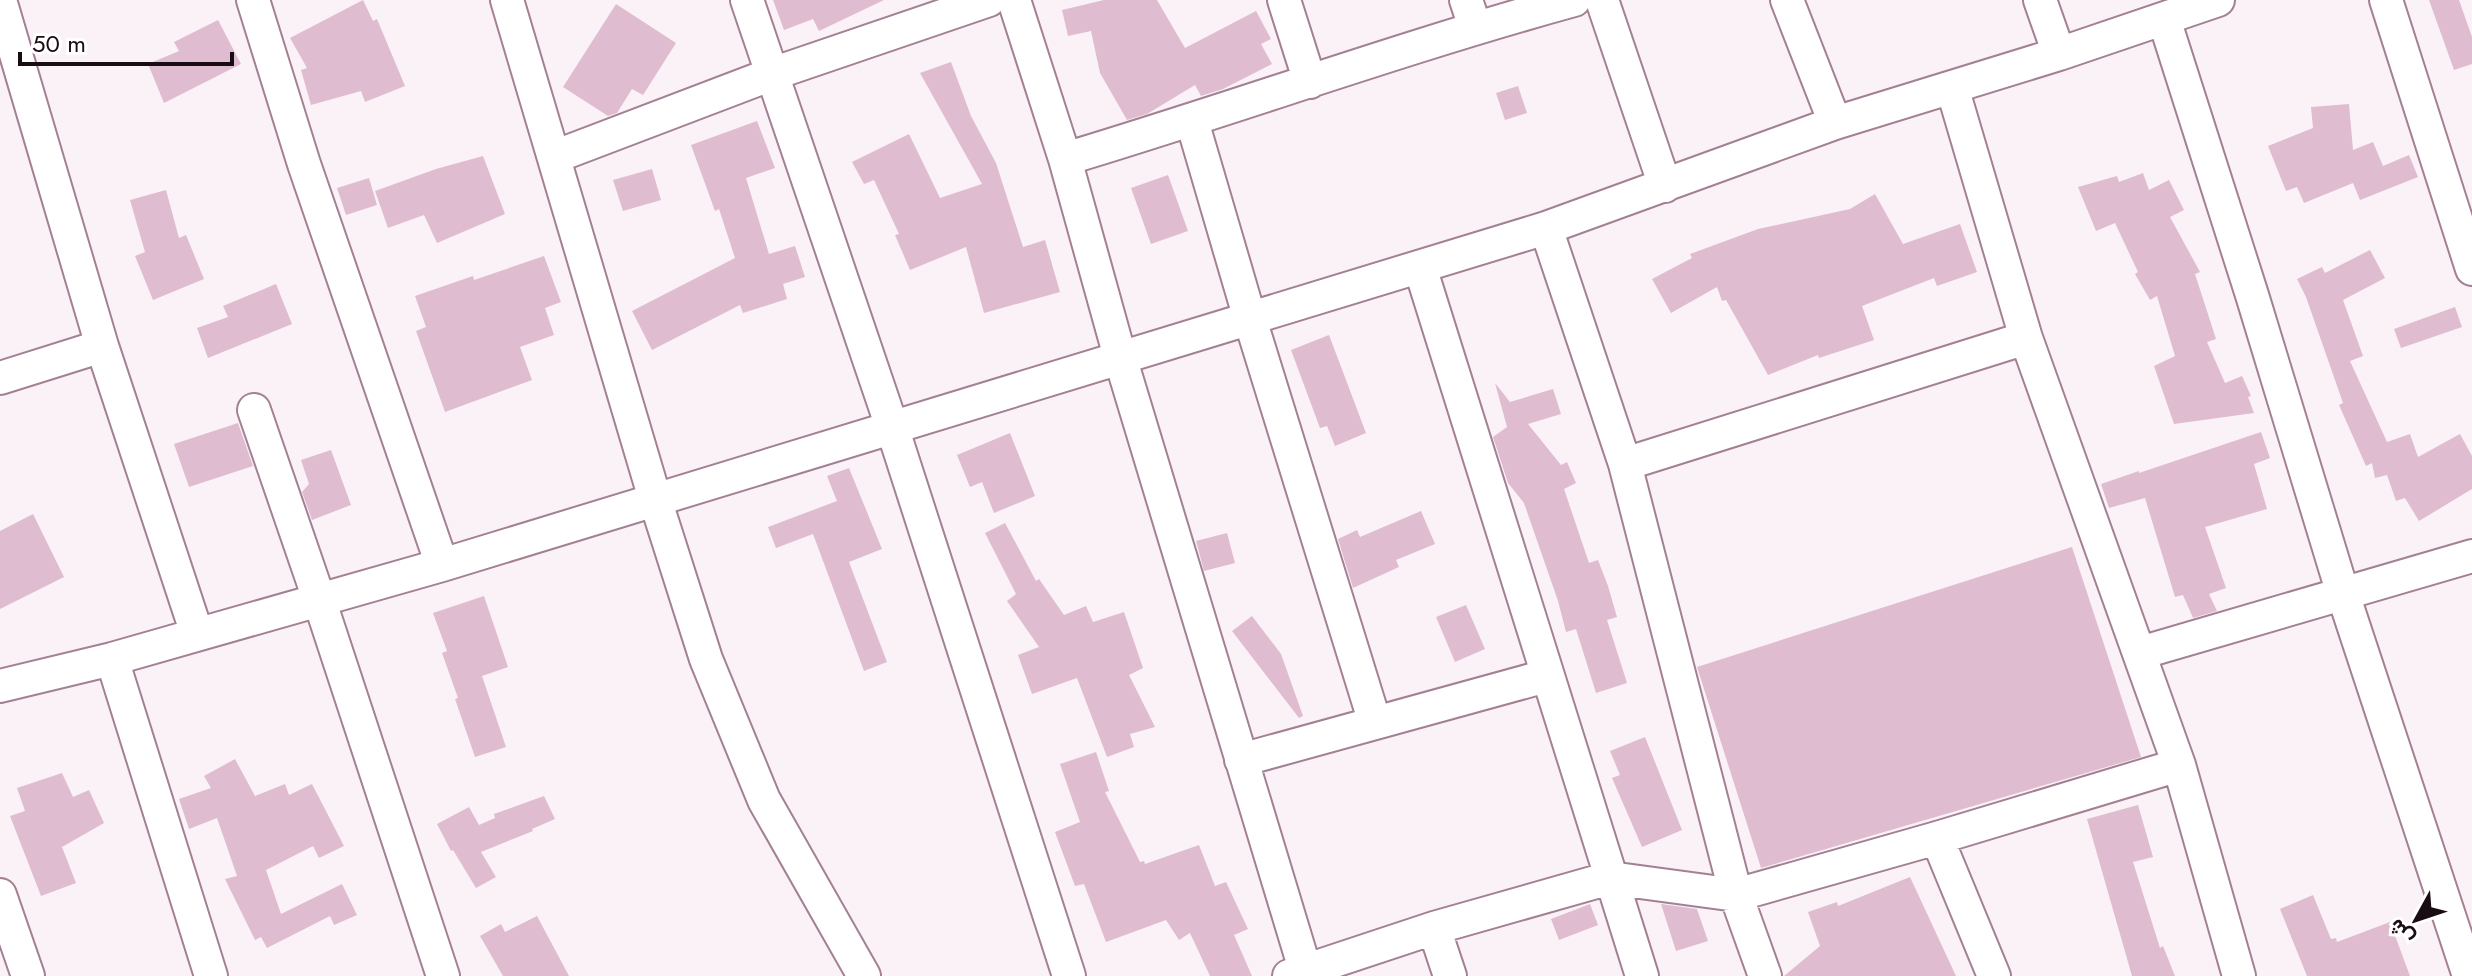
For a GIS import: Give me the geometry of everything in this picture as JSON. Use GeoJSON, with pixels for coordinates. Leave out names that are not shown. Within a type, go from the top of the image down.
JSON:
{"type":"FeatureCollection","features":[{"type":"Feature","properties":{"kind":"street"},"geometry":{"type":"LineString","coordinates":[[0,0],[102,346],[197,634]]}},
{"type":"Feature","properties":{"kind":"street"},"geometry":{"type":"LineString","coordinates":[[253,0],[309,179],[442,565]]}},
{"type":"Feature","properties":{"kind":"street"},"geometry":{"type":"LineString","coordinates":[[507,0],[655,499],[706,659],[764,800],[864,976]]}},
{"type":"Feature","properties":{"kind":"street"},"geometry":{"type":"LineString","coordinates":[[747,0],[893,430],[1069,976]]}},
{"type":"Feature","properties":{"kind":"street"},"geometry":{"type":"LineString","coordinates":[[554,157],[772,74],[989,0]]}},
{"type":"Feature","properties":{"kind":"street"},"geometry":{"type":"LineString","coordinates":[[1014,0],[1065,159],[1120,357],[1241,760],[1300,974],[1434,928],[1610,878],[1736,895],[2179,765]]}},
{"type":"Feature","properties":{"kind":"street"},"geometry":{"type":"LineString","coordinates":[[1284,0],[1310,82]]}},
{"type":"Feature","properties":{"kind":"street"},"geometry":{"type":"LineString","coordinates":[[1065,159],[1310,82],[1470,14],[1574,0]]}},
{"type":"Feature","properties":{"kind":"street"},"geometry":{"type":"LineString","coordinates":[[1602,0],[1665,186]]}},
{"type":"Feature","properties":{"kind":"street"},"geometry":{"type":"LineString","coordinates":[[1787,0],[1835,123]]}},
{"type":"Feature","properties":{"kind":"street"},"geometry":{"type":"LineString","coordinates":[[2040,0],[2059,54]]}},
{"type":"Feature","properties":{"kind":"street"},"geometry":{"type":"LineString","coordinates":[[0,686],[112,659],[442,565],[893,430],[1120,357],[1546,228],[1835,123],[2059,54],[2218,0]]}},
{"type":"Feature","properties":{"kind":"street"},"geometry":{"type":"LineString","coordinates":[[2386,0],[2472,269]]}},
{"type":"Feature","properties":{"kind":"street"},"geometry":{"type":"LineString","coordinates":[[2164,19],[2343,594],[2469,976]]}},
{"type":"Feature","properties":{"kind":"street"},"geometry":{"type":"LineString","coordinates":[[1952,87],[2026,338],[2179,765],[2239,976]]}},
{"type":"Feature","properties":{"kind":"street"},"geometry":{"type":"LineString","coordinates":[[1192,121],[1375,723]]}},
{"type":"Feature","properties":{"kind":"street"},"geometry":{"type":"LineString","coordinates":[[1546,228],[1625,464],[1736,895],[1765,976]]}},
{"type":"Feature","properties":{"kind":"street"},"geometry":{"type":"LineString","coordinates":[[1420,267],[1642,976]]}},
{"type":"Feature","properties":{"kind":"street"},"geometry":{"type":"LineString","coordinates":[[1625,464],[2026,338]]}},
{"type":"Feature","properties":{"kind":"street"},"geometry":{"type":"LineString","coordinates":[[0,378],[102,346]]}},
{"type":"Feature","properties":{"kind":"street"},"geometry":{"type":"LineString","coordinates":[[254,410],[443,976]]}},
{"type":"Feature","properties":{"kind":"street"},"geometry":{"type":"LineString","coordinates":[[2140,653],[2472,556]]}},
{"type":"Feature","properties":{"kind":"street"},"geometry":{"type":"LineString","coordinates":[[112,659],[211,976]]}},
{"type":"Feature","properties":{"kind":"street"},"geometry":{"type":"LineString","coordinates":[[1241,760],[1546,676]]}},
{"type":"Feature","properties":{"kind":"street"},"geometry":{"type":"LineString","coordinates":[[1937,838],[1994,976]]}},
{"type":"Feature","properties":{"kind":"street"},"geometry":{"type":"LineString","coordinates":[[0,895],[28,976]]}},
{"type":"Feature","properties":{"kind":"street"},"geometry":{"type":"LineString","coordinates":[[1434,928],[1450,976]]}},
{"type":"Feature","properties":{"kind":"building"},"geometry":{"type":"Polygon","coordinates":[[[363,0],[373,21],[377,19],[405,86],[365,102],[361,91],[311,105],[301,70],[307,68],[290,38],[363,0]]]}},
{"type":"Feature","properties":{"kind":"building"},"geometry":{"type":"Polygon","coordinates":[[[773,0],[884,0],[819,31],[813,19],[784,30],[773,0]]]}},
{"type":"Feature","properties":{"kind":"building"},"geometry":{"type":"Polygon","coordinates":[[[1104,0],[1157,0],[1185,48],[1256,11],[1271,39],[1261,44],[1272,64],[1223,89],[1201,96],[1195,85],[1147,114],[1127,120],[1100,73],[1091,31],[1068,36],[1062,10],[1104,0]]]}},
{"type":"Feature","properties":{"kind":"building"},"geometry":{"type":"Polygon","coordinates":[[[2429,0],[2459,0],[2472,37],[2472,64],[2454,70],[2429,0]]]}},
{"type":"Feature","properties":{"kind":"building"},"geometry":{"type":"Polygon","coordinates":[[[616,4],[676,43],[643,95],[632,89],[617,113],[608,116],[563,87],[616,4]]]}},
{"type":"Feature","properties":{"kind":"building"},"geometry":{"type":"Polygon","coordinates":[[[218,20],[241,64],[164,103],[148,64],[179,51],[174,42],[218,20]]]}},
{"type":"Feature","properties":{"kind":"building"},"geometry":{"type":"Polygon","coordinates":[[[951,62],[971,116],[996,163],[1023,247],[1045,240],[1060,292],[984,313],[966,247],[910,270],[895,235],[899,234],[874,180],[864,184],[852,162],[909,134],[940,198],[982,184],[920,73],[951,62]]]}},
{"type":"Feature","properties":{"kind":"building"},"geometry":{"type":"Polygon","coordinates":[[[1518,86],[1527,113],[1505,120],[1496,93],[1518,86]]]}},
{"type":"Feature","properties":{"kind":"building"},"geometry":{"type":"Polygon","coordinates":[[[2349,104],[2353,150],[2373,142],[2383,166],[2409,155],[2418,177],[2360,200],[2353,183],[2304,203],[2297,187],[2286,191],[2268,146],[2313,128],[2311,107],[2349,104]]]}},
{"type":"Feature","properties":{"kind":"building"},"geometry":{"type":"Polygon","coordinates":[[[757,121],[775,168],[746,178],[769,254],[795,246],[805,277],[783,284],[787,299],[743,313],[740,305],[652,350],[632,311],[735,258],[719,209],[715,211],[691,145],[757,121]]]}},
{"type":"Feature","properties":{"kind":"building"},"geometry":{"type":"Polygon","coordinates":[[[483,156],[505,214],[437,243],[424,215],[388,228],[375,191],[483,156]]]}},
{"type":"Feature","properties":{"kind":"building"},"geometry":{"type":"Polygon","coordinates":[[[652,169],[661,200],[623,211],[613,180],[652,169]]]}},
{"type":"Feature","properties":{"kind":"building"},"geometry":{"type":"Polygon","coordinates":[[[2143,173],[2149,190],[2169,180],[2184,210],[2170,217],[2200,272],[2195,274],[2216,339],[2207,342],[2225,383],[2242,376],[2254,413],[2174,424],[2154,366],[2175,356],[2157,296],[2150,300],[2135,274],[2138,272],[2115,223],[2096,231],[2078,187],[2117,176],[2119,182],[2143,173]]]}},
{"type":"Feature","properties":{"kind":"building"},"geometry":{"type":"Polygon","coordinates":[[[1168,175],[1188,231],[1151,244],[1131,188],[1168,175]]]}},
{"type":"Feature","properties":{"kind":"building"},"geometry":{"type":"Polygon","coordinates":[[[369,178],[377,205],[346,215],[337,188],[369,178]]]}},
{"type":"Feature","properties":{"kind":"building"},"geometry":{"type":"Polygon","coordinates":[[[166,190],[179,238],[186,235],[204,279],[153,300],[135,256],[145,252],[130,200],[166,190]]]}},
{"type":"Feature","properties":{"kind":"building"},"geometry":{"type":"Polygon","coordinates":[[[1875,194],[1903,244],[1960,224],[1977,272],[1937,286],[1934,278],[1862,306],[1874,340],[1819,358],[1818,355],[1768,375],[1726,300],[1722,301],[1717,287],[1671,313],[1652,279],[1692,258],[1690,254],[1758,229],[1850,209],[1875,194]]]}},
{"type":"Feature","properties":{"kind":"building"},"geometry":{"type":"Polygon","coordinates":[[[2370,250],[2385,278],[2343,300],[2363,356],[2350,361],[2387,442],[2410,434],[2418,457],[2460,434],[2472,456],[2472,489],[2419,521],[2405,498],[2396,501],[2387,475],[2375,478],[2372,463],[2366,466],[2339,405],[2343,403],[2297,279],[2322,267],[2325,273],[2370,250]]]}},
{"type":"Feature","properties":{"kind":"building"},"geometry":{"type":"Polygon","coordinates":[[[544,256],[561,302],[545,308],[554,335],[520,347],[532,380],[445,412],[416,331],[426,327],[415,296],[544,256]]]}},
{"type":"Feature","properties":{"kind":"building"},"geometry":{"type":"Polygon","coordinates":[[[276,284],[292,324],[208,358],[197,328],[228,317],[223,306],[276,284]]]}},
{"type":"Feature","properties":{"kind":"building"},"geometry":{"type":"Polygon","coordinates":[[[2455,307],[2462,327],[2401,348],[2394,329],[2455,307]]]}},
{"type":"Feature","properties":{"kind":"building"},"geometry":{"type":"Polygon","coordinates":[[[1329,335],[1366,433],[1335,446],[1327,426],[1320,428],[1291,350],[1329,335]]]}},
{"type":"Feature","properties":{"kind":"building"},"geometry":{"type":"Polygon","coordinates":[[[1495,383],[1510,402],[1553,389],[1561,414],[1528,424],[1561,465],[1567,462],[1576,483],[1564,489],[1589,563],[1598,560],[1608,586],[1617,617],[1607,620],[1627,683],[1596,693],[1576,629],[1566,632],[1524,503],[1508,483],[1493,437],[1507,427],[1495,383]]]}},
{"type":"Feature","properties":{"kind":"building"},"geometry":{"type":"Polygon","coordinates":[[[238,423],[253,466],[189,487],[174,444],[238,423]]]}},
{"type":"Feature","properties":{"kind":"building"},"geometry":{"type":"Polygon","coordinates":[[[2261,432],[2270,458],[2254,464],[2267,509],[2205,527],[2226,588],[2209,594],[2217,611],[2193,618],[2183,595],[2175,597],[2145,498],[2109,508],[2101,484],[2261,432]]]}},
{"type":"Feature","properties":{"kind":"building"},"geometry":{"type":"Polygon","coordinates":[[[1010,433],[1035,496],[994,513],[982,482],[970,487],[957,455],[1010,433]]]}},
{"type":"Feature","properties":{"kind":"building"},"geometry":{"type":"Polygon","coordinates":[[[331,450],[351,505],[312,520],[302,492],[309,484],[301,460],[331,450]]]}},
{"type":"Feature","properties":{"kind":"building"},"geometry":{"type":"Polygon","coordinates":[[[849,468],[882,549],[849,562],[887,662],[864,671],[813,534],[776,548],[768,527],[837,501],[827,476],[849,468]]]}},
{"type":"Feature","properties":{"kind":"building"},"geometry":{"type":"Polygon","coordinates":[[[1421,511],[1435,544],[1396,560],[1399,567],[1353,588],[1338,539],[1357,530],[1360,537],[1421,511]]]}},
{"type":"Feature","properties":{"kind":"building"},"geometry":{"type":"Polygon","coordinates":[[[33,514],[64,577],[0,609],[0,531],[33,514]]]}},
{"type":"Feature","properties":{"kind":"building"},"geometry":{"type":"Polygon","coordinates":[[[1005,523],[1036,581],[1039,579],[1064,615],[1086,606],[1093,622],[1124,612],[1143,668],[1129,675],[1155,727],[1130,734],[1134,747],[1107,757],[1077,678],[1032,694],[1018,655],[1039,647],[1007,601],[1016,594],[985,533],[1005,523]]]}},
{"type":"Feature","properties":{"kind":"building"},"geometry":{"type":"Polygon","coordinates":[[[1227,533],[1235,563],[1204,571],[1196,541],[1227,533]]]}},
{"type":"Feature","properties":{"kind":"building"},"geometry":{"type":"Polygon","coordinates":[[[2072,547],[2141,757],[1761,868],[1697,667],[2072,547]]]}},
{"type":"Feature","properties":{"kind":"building"},"geometry":{"type":"Polygon","coordinates":[[[484,596],[508,667],[482,676],[506,747],[475,757],[455,699],[458,698],[442,653],[447,651],[433,613],[484,596]]]}},
{"type":"Feature","properties":{"kind":"building"},"geometry":{"type":"Polygon","coordinates":[[[1466,605],[1485,649],[1455,662],[1436,617],[1466,605]]]}},
{"type":"Feature","properties":{"kind":"building"},"geometry":{"type":"Polygon","coordinates":[[[1252,616],[1281,654],[1303,716],[1299,718],[1232,631],[1252,616]]]}},
{"type":"Feature","properties":{"kind":"building"},"geometry":{"type":"Polygon","coordinates":[[[1645,737],[1682,830],[1642,847],[1612,778],[1620,775],[1610,751],[1645,737]]]}},
{"type":"Feature","properties":{"kind":"building"},"geometry":{"type":"Polygon","coordinates":[[[1096,752],[1109,791],[1105,792],[1140,862],[1144,861],[1145,864],[1199,845],[1215,886],[1226,882],[1248,929],[1234,935],[1252,976],[1210,976],[1190,933],[1179,940],[1166,920],[1106,942],[1084,884],[1075,886],[1055,832],[1080,822],[1060,764],[1096,752]]]}},
{"type":"Feature","properties":{"kind":"building"},"geometry":{"type":"Polygon","coordinates":[[[235,759],[255,796],[285,784],[289,795],[312,784],[344,846],[319,858],[313,846],[266,870],[281,914],[342,884],[357,915],[334,925],[330,916],[267,948],[261,937],[255,940],[225,879],[237,876],[217,818],[189,829],[179,799],[211,788],[204,776],[235,759]]]}},
{"type":"Feature","properties":{"kind":"building"},"geometry":{"type":"Polygon","coordinates":[[[62,773],[73,797],[89,790],[104,823],[62,847],[76,883],[41,896],[10,816],[25,811],[17,788],[62,773]]]}},
{"type":"Feature","properties":{"kind":"building"},"geometry":{"type":"Polygon","coordinates":[[[544,796],[555,819],[481,852],[496,877],[476,888],[437,824],[469,807],[479,825],[495,818],[494,814],[544,796]]]}},
{"type":"Feature","properties":{"kind":"building"},"geometry":{"type":"Polygon","coordinates":[[[2138,805],[2153,857],[2133,862],[2160,948],[2163,946],[2175,976],[2132,976],[2087,819],[2138,805]]]}},
{"type":"Feature","properties":{"kind":"building"},"geometry":{"type":"Polygon","coordinates":[[[1910,877],[1956,976],[1784,976],[1820,946],[1808,912],[1837,902],[1838,906],[1910,877]]]}},
{"type":"Feature","properties":{"kind":"building"},"geometry":{"type":"Polygon","coordinates":[[[2313,895],[2331,939],[2336,938],[2337,942],[2390,922],[2410,976],[2307,976],[2280,909],[2313,895]]]}},
{"type":"Feature","properties":{"kind":"building"},"geometry":{"type":"Polygon","coordinates":[[[1590,904],[1598,925],[1559,940],[1551,919],[1590,904]]]}},
{"type":"Feature","properties":{"kind":"building"},"geometry":{"type":"Polygon","coordinates":[[[1661,904],[1697,909],[1708,941],[1676,951],[1661,904]]]}},
{"type":"Feature","properties":{"kind":"building"},"geometry":{"type":"Polygon","coordinates":[[[537,916],[569,976],[503,976],[480,936],[501,924],[505,932],[537,916]]]}}]}
